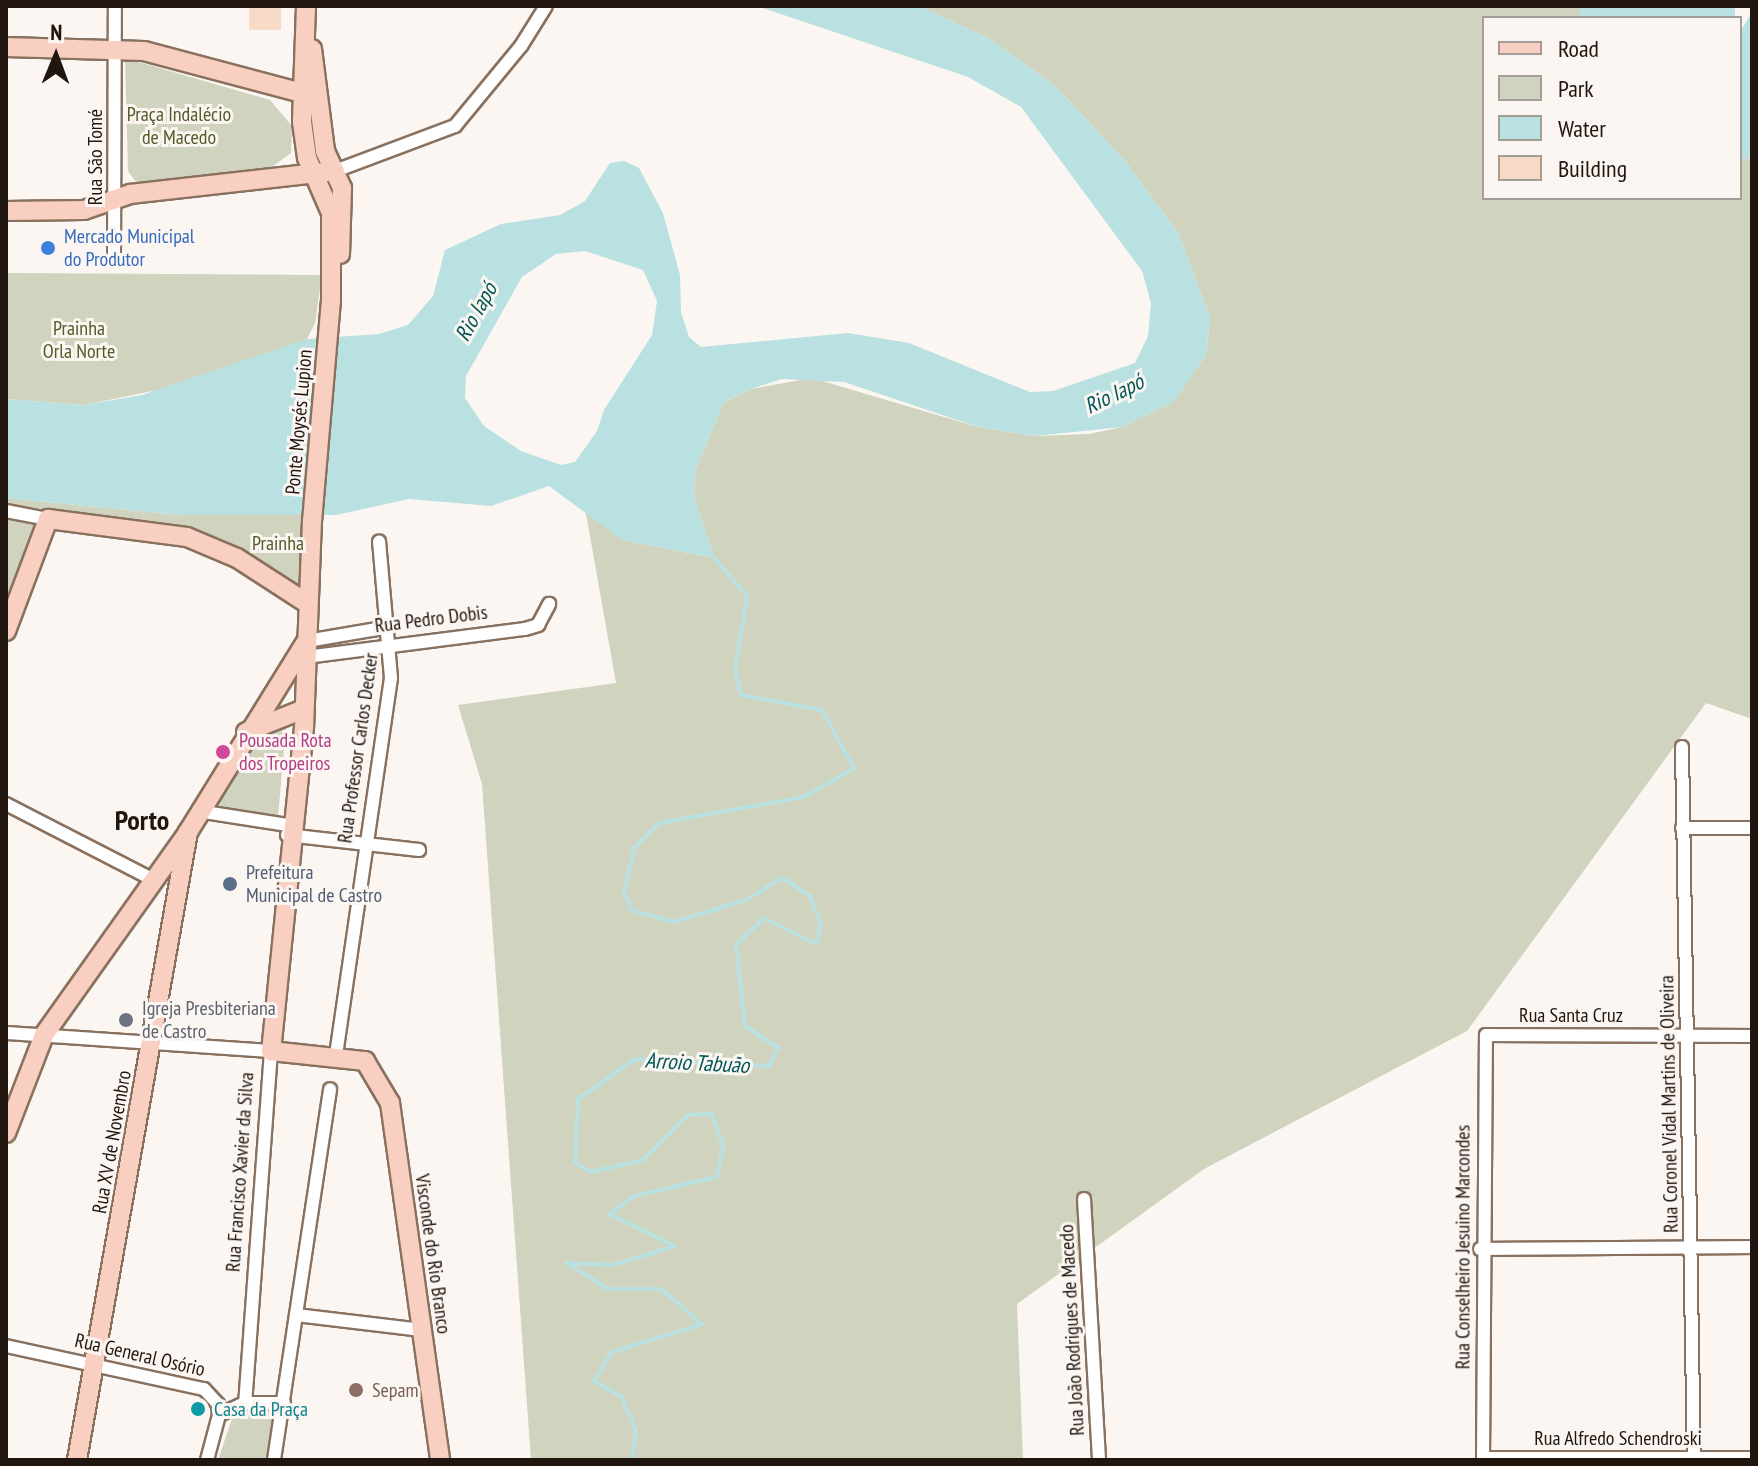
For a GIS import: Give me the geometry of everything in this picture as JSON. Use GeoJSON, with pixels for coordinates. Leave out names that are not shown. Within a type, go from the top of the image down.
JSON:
{"type":"FeatureCollection","features":[{"type":"Feature","properties":{"kind":"street","name":"Rua São Tomé"},"geometry":{"type":"LineString","coordinates":[[114,259],[117,199],[115,6]]}},
{"type":"Feature","properties":{"kind":"street"},"geometry":{"type":"LineString","coordinates":[[306,6],[314,175],[331,213],[331,300]]}},
{"type":"Feature","properties":{"kind":"street"},"geometry":{"type":"LineString","coordinates":[[6,211],[84,210],[117,199],[314,175],[335,171],[455,126],[546,6]]}},
{"type":"Feature","properties":{"kind":"street"},"geometry":{"type":"LineString","coordinates":[[6,47],[114,48],[309,103]]}},
{"type":"Feature","properties":{"kind":"street"},"geometry":{"type":"LineString","coordinates":[[309,103],[335,171],[345,213],[331,300]]}},
{"type":"Feature","properties":{"kind":"street","name":"Ponte Moysés Lupion"},"geometry":{"type":"LineString","coordinates":[[312,520],[331,300]]}},
{"type":"Feature","properties":{"kind":"street"},"geometry":{"type":"LineString","coordinates":[[6,511],[187,537],[237,558],[308,604]]}},
{"type":"Feature","properties":{"kind":"street"},"geometry":{"type":"LineString","coordinates":[[6,631],[48,519]]}},
{"type":"Feature","properties":{"kind":"street","name":"Rua Francisco Xavier da Silva"},"geometry":{"type":"LineString","coordinates":[[245,1403],[271,1051],[302,703],[312,520]]}},
{"type":"Feature","properties":{"kind":"street","name":"Rua Professor Carlos Decker"},"geometry":{"type":"LineString","coordinates":[[336,1055],[392,644],[379,542]]}},
{"type":"Feature","properties":{"kind":"street","name":"Rua Pedro Dobis"},"geometry":{"type":"LineString","coordinates":[[306,649],[392,644],[525,629],[538,625],[549,604]]}},
{"type":"Feature","properties":{"kind":"street","name":"Rua Pedro Dobis"},"geometry":{"type":"LineString","coordinates":[[306,649],[389,627]]}},
{"type":"Feature","properties":{"kind":"street","name":"Rua XV de Novembro"},"geometry":{"type":"LineString","coordinates":[[77,1460],[153,1043],[176,866],[198,811],[244,734],[278,682],[306,649]]}},
{"type":"Feature","properties":{"kind":"street"},"geometry":{"type":"LineString","coordinates":[[244,734],[302,703],[278,682]]}},
{"type":"Feature","properties":{"kind":"street","name":"Rua Coronel Vidal Martins de Oliveira"},"geometry":{"type":"LineString","coordinates":[[1682,747],[1690,1036],[1694,1459]]}},
{"type":"Feature","properties":{"kind":"street"},"geometry":{"type":"LineString","coordinates":[[6,804],[150,878]]}},
{"type":"Feature","properties":{"kind":"street"},"geometry":{"type":"LineString","coordinates":[[198,811],[289,834],[365,846],[419,850]]}},
{"type":"Feature","properties":{"kind":"street"},"geometry":{"type":"LineString","coordinates":[[1682,828],[1752,828]]}},
{"type":"Feature","properties":{"kind":"street"},"geometry":{"type":"LineString","coordinates":[[6,1133],[44,1035],[150,878],[176,866]]}},
{"type":"Feature","properties":{"kind":"street"},"geometry":{"type":"LineString","coordinates":[[6,1033],[336,1055]]}},
{"type":"Feature","properties":{"kind":"street","name":"Rua Santa Cruz"},"geometry":{"type":"LineString","coordinates":[[1486,1035],[1752,1036]]}},
{"type":"Feature","properties":{"kind":"street","name":"Rua Conselheiro Jesuino Marcondes"},"geometry":{"type":"LineString","coordinates":[[1483,1459],[1480,1249],[1486,1035]]}},
{"type":"Feature","properties":{"kind":"street","name":"Visconde do Rio Branco"},"geometry":{"type":"LineString","coordinates":[[336,1055],[365,1061],[390,1103],[440,1460]]}},
{"type":"Feature","properties":{"kind":"street"},"geometry":{"type":"LineString","coordinates":[[274,1460],[330,1089]]}},
{"type":"Feature","properties":{"kind":"street","name":"Rua João Rodrigues de Macedo"},"geometry":{"type":"LineString","coordinates":[[1084,1199],[1099,1460]]}},
{"type":"Feature","properties":{"kind":"street"},"geometry":{"type":"LineString","coordinates":[[1480,1249],[1752,1247]]}},
{"type":"Feature","properties":{"kind":"street"},"geometry":{"type":"LineString","coordinates":[[296,1315],[422,1330]]}},
{"type":"Feature","properties":{"kind":"street","name":"Rua General Osório"},"geometry":{"type":"LineString","coordinates":[[6,1346],[204,1389],[218,1404],[219,1415]]}},
{"type":"Feature","properties":{"kind":"street"},"geometry":{"type":"LineString","coordinates":[[207,1460],[219,1415],[245,1403],[284,1403]]}},
{"type":"Feature","properties":{"kind":"street","name":"Rua Alfredo Schendroski"},"geometry":{"type":"LineString","coordinates":[[1483,1459],[1752,1458]]}},
{"type":"Feature","properties":{"kind":"green space"},"geometry":{"type":"Polygon","coordinates":[[[919,6],[1580,6],[1580,16],[1482,16],[1482,200],[1742,200],[1742,160],[1752,158],[1752,719],[1706,703],[1467,1031],[1204,1169],[1017,1304],[1023,1460],[531,1460],[482,784],[458,705],[616,683],[585,508],[622,540],[714,558],[694,497],[695,471],[724,402],[751,389],[812,378],[978,427],[1035,436],[1089,434],[1122,427],[1173,402],[1206,355],[1210,317],[1178,233],[1125,161],[1055,86],[990,39],[919,6]]]}},
{"type":"Feature","properties":{"kind":"green space","name":"Praça Indalécio de Macedo"},"geometry":{"type":"Polygon","coordinates":[[[125,58],[270,100],[292,126],[291,153],[269,169],[136,182],[128,171],[125,58]]]}},
{"type":"Feature","properties":{"kind":"green space","name":"Prainha Orla Norte"},"geometry":{"type":"Polygon","coordinates":[[[6,273],[322,275],[315,323],[307,339],[192,383],[84,405],[6,399],[6,273]]]}},
{"type":"Feature","properties":{"kind":"green space","name":"Prainha"},"geometry":{"type":"Polygon","coordinates":[[[6,498],[179,515],[309,514],[304,594],[241,555],[6,511],[6,498]]]}},
{"type":"Feature","properties":{"kind":"green space"},"geometry":{"type":"Polygon","coordinates":[[[6,516],[42,522],[6,619],[6,516]]]}},
{"type":"Feature","properties":{"kind":"green space"},"geometry":{"type":"Polygon","coordinates":[[[286,726],[278,817],[205,809],[256,727],[286,726]]]}},
{"type":"Feature","properties":{"kind":"green space"},"geometry":{"type":"Polygon","coordinates":[[[235,1410],[276,1411],[269,1460],[218,1460],[235,1410]]]}},
{"type":"Feature","properties":{"kind":"water","name":"Rio Iapó"},"geometry":{"type":"Polygon","coordinates":[[[757,6],[919,6],[990,39],[1055,86],[1125,161],[1178,233],[1210,317],[1206,355],[1174,402],[1122,427],[1035,436],[978,427],[844,382],[782,379],[751,389],[724,402],[695,471],[694,497],[714,558],[622,540],[549,486],[491,506],[409,499],[336,515],[179,515],[6,498],[6,399],[84,405],[142,395],[307,339],[379,334],[408,325],[433,296],[445,250],[501,224],[560,215],[585,201],[610,163],[624,161],[639,168],[663,213],[680,275],[681,312],[689,337],[701,347],[848,333],[909,343],[1030,392],[1053,391],[1135,363],[1148,336],[1151,303],[1142,271],[1021,107],[968,77],[757,6]],[[585,251],[556,254],[522,277],[466,376],[465,398],[484,426],[521,451],[561,465],[575,462],[597,431],[604,410],[652,335],[657,301],[643,270],[585,251]]]}},
{"type":"Feature","properties":{"kind":"water"},"geometry":{"type":"Polygon","coordinates":[[[1580,6],[1735,6],[1735,16],[1580,16],[1580,6]]]}},
{"type":"Feature","properties":{"kind":"water"},"geometry":{"type":"Polygon","coordinates":[[[1752,12],[1752,158],[1742,160],[1742,29],[1752,12]]]}},
{"type":"Feature","properties":{"kind":"building"},"geometry":{"type":"Polygon","coordinates":[[[249,6],[281,6],[281,30],[249,30],[249,6]]]}},
{"type":"Feature","properties":{"kind":"waterway","name":"Arroio Tabuão"},"geometry":{"type":"LineString","coordinates":[[632,1460],[636,1432],[622,1397],[594,1381],[612,1352],[702,1324],[661,1289],[608,1289],[567,1263],[613,1265],[675,1246],[609,1214],[634,1196],[717,1177],[723,1145],[712,1114],[688,1115],[643,1160],[591,1172],[575,1163],[578,1099],[635,1059],[769,1066],[779,1048],[745,1026],[736,945],[764,918],[816,944],[821,925],[810,896],[782,878],[746,900],[673,922],[632,910],[624,892],[634,848],[659,823],[804,797],[854,768],[822,710],[741,695],[735,670],[747,596],[711,554]]}},
{"type":"Feature","properties":{"kind":"place","name":"Mercado Municipal do Produtor"},"geometry":{"type":"Point","coordinates":[48,248]}},
{"type":"Feature","properties":{"kind":"place","name":"Pousada Rota dos Tropeiros"},"geometry":{"type":"Point","coordinates":[223,752]}},
{"type":"Feature","properties":{"kind":"place","name":"Prefeitura Municipal de Castro"},"geometry":{"type":"Point","coordinates":[230,884]}},
{"type":"Feature","properties":{"kind":"place","name":"Igreja Presbiteriana de Castro"},"geometry":{"type":"Point","coordinates":[126,1020]}},
{"type":"Feature","properties":{"kind":"place","name":"Sepam"},"geometry":{"type":"Point","coordinates":[356,1390]}},
{"type":"Feature","properties":{"kind":"place","name":"Casa da Praça"},"geometry":{"type":"Point","coordinates":[198,1409]}},
{"type":"Feature","properties":{"kind":"district","name":"Porto"},"geometry":{"type":"Point","coordinates":[142,820]}}]}
